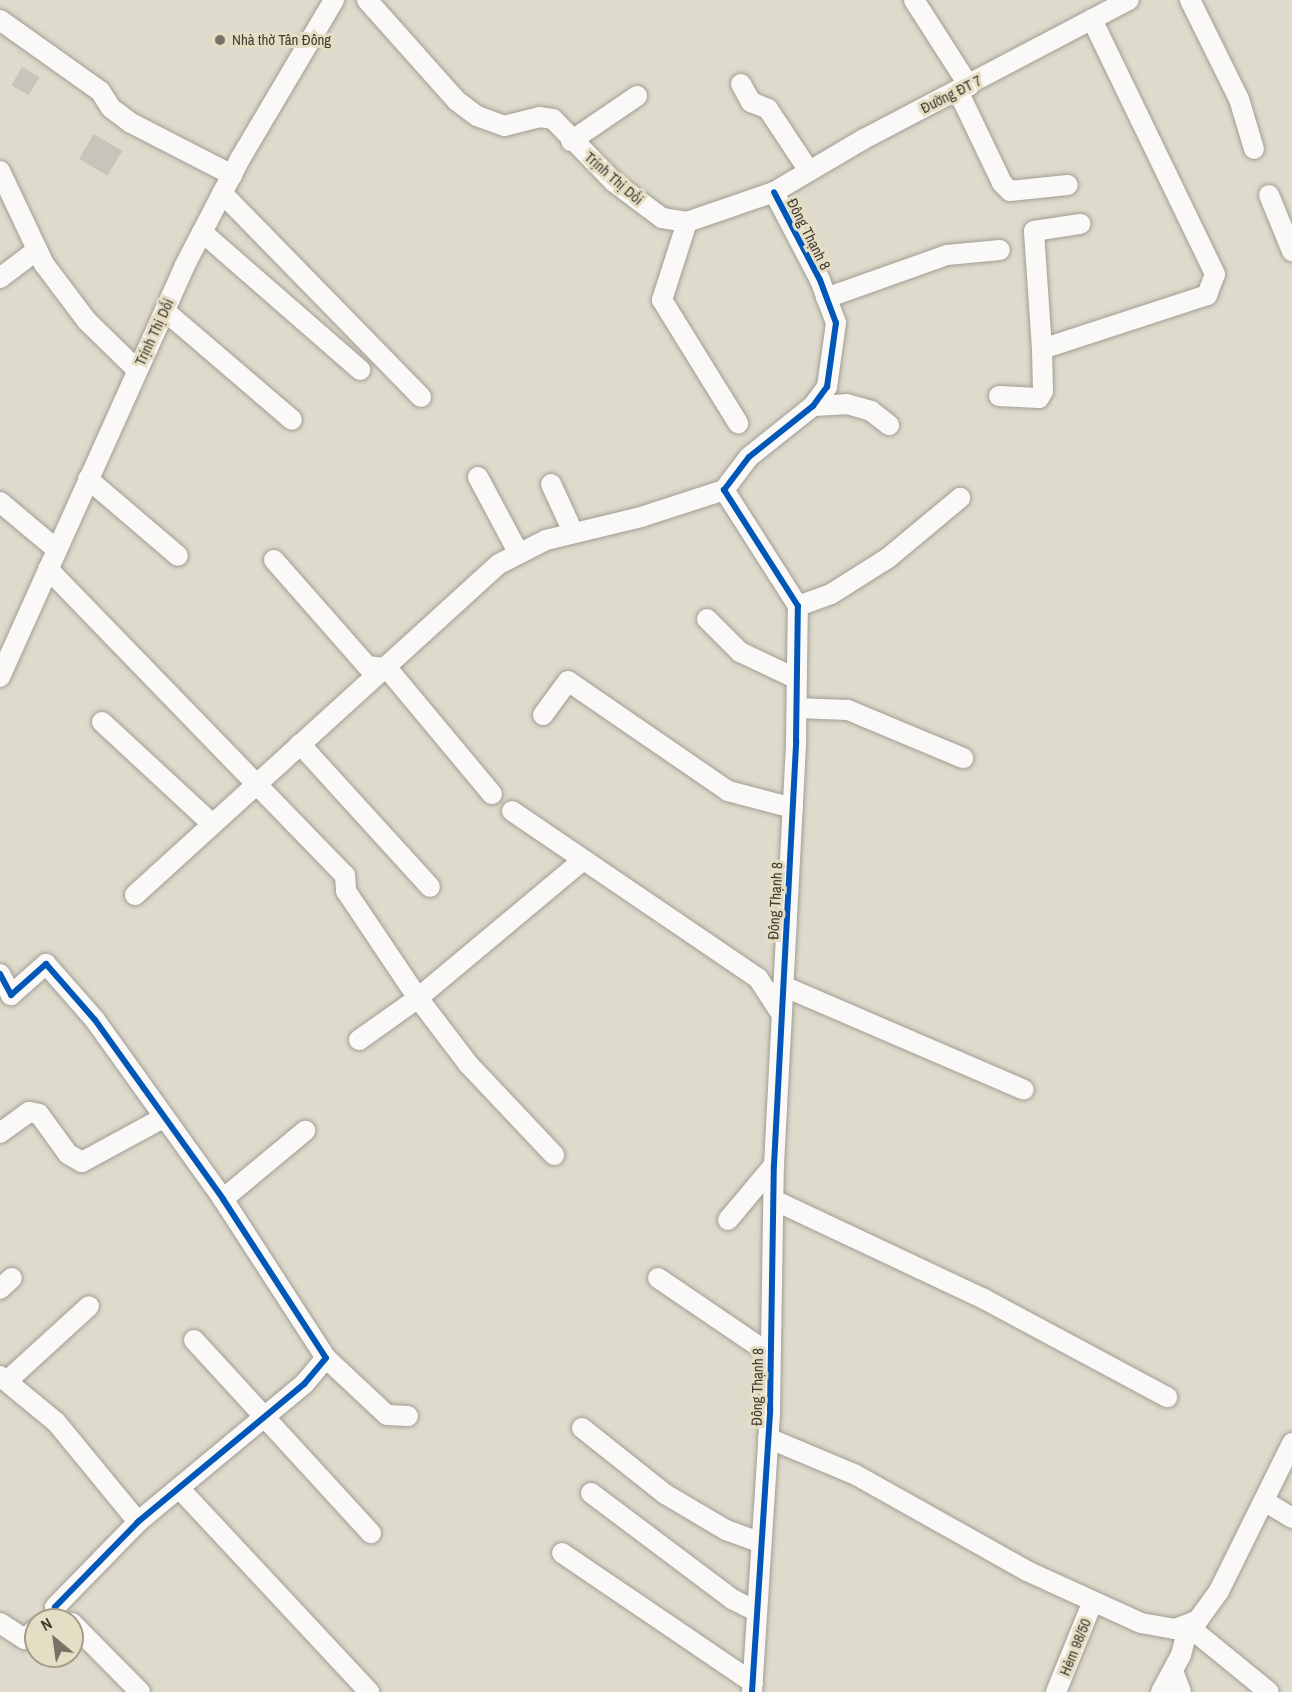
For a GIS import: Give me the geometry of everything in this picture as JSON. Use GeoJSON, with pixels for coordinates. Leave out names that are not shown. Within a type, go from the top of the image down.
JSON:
{"type":"FeatureCollection","features":[{"type":"Feature","properties":{"kind":"street","name":"Trịnh Thị Dối"},"geometry":{"type":"LineString","coordinates":[[0,677],[137,370],[202,232],[232,175],[334,0]]}},
{"type":"Feature","properties":{"kind":"street","name":"Trịnh Thị Dối"},"geometry":{"type":"LineString","coordinates":[[367,0],[457,101],[477,116],[504,126],[539,117],[553,119],[571,141],[614,182],[662,218],[687,222]]}},
{"type":"Feature","properties":{"kind":"street"},"geometry":{"type":"LineString","coordinates":[[914,0],[964,89],[1002,183],[1010,191],[1068,185]]}},
{"type":"Feature","properties":{"kind":"street","name":"Đường ĐT 7"},"geometry":{"type":"LineString","coordinates":[[774,192],[809,171],[1129,0]]}},
{"type":"Feature","properties":{"kind":"street"},"geometry":{"type":"LineString","coordinates":[[1190,0],[1239,99],[1254,149]]}},
{"type":"Feature","properties":{"kind":"street"},"geometry":{"type":"LineString","coordinates":[[1042,349],[1207,295],[1215,274],[1092,19]]}},
{"type":"Feature","properties":{"kind":"street"},"geometry":{"type":"LineString","coordinates":[[0,20],[100,91],[111,108],[131,123],[232,175]]}},
{"type":"Feature","properties":{"kind":"street"},"geometry":{"type":"LineString","coordinates":[[741,84],[751,102],[768,109],[809,171]]}},
{"type":"Feature","properties":{"kind":"street"},"geometry":{"type":"LineString","coordinates":[[571,141],[637,96]]}},
{"type":"Feature","properties":{"kind":"street"},"geometry":{"type":"LineString","coordinates":[[0,171],[37,250],[87,321],[137,370]]}},
{"type":"Feature","properties":{"kind":"street"},"geometry":{"type":"LineString","coordinates":[[738,423],[662,300],[687,222],[774,192]]}},
{"type":"Feature","properties":{"kind":"street","name":"Đông Thạnh 8"},"geometry":{"type":"LineString","coordinates":[[724,490],[749,457],[813,406],[827,387],[835,344],[836,323],[826,298],[774,192]]}},
{"type":"Feature","properties":{"kind":"street"},"geometry":{"type":"LineString","coordinates":[[222,193],[421,397]]}},
{"type":"Feature","properties":{"kind":"street"},"geometry":{"type":"LineString","coordinates":[[1269,195],[1292,251]]}},
{"type":"Feature","properties":{"kind":"street"},"geometry":{"type":"LineString","coordinates":[[999,396],[1039,398],[1043,391],[1042,349],[1034,276],[1034,231],[1080,224]]}},
{"type":"Feature","properties":{"kind":"street"},"geometry":{"type":"LineString","coordinates":[[202,232],[360,370]]}},
{"type":"Feature","properties":{"kind":"street"},"geometry":{"type":"LineString","coordinates":[[0,278],[37,250]]}},
{"type":"Feature","properties":{"kind":"street"},"geometry":{"type":"LineString","coordinates":[[826,298],[947,255],[1000,250]]}},
{"type":"Feature","properties":{"kind":"street"},"geometry":{"type":"LineString","coordinates":[[165,311],[292,420]]}},
{"type":"Feature","properties":{"kind":"street"},"geometry":{"type":"LineString","coordinates":[[813,406],[847,404],[871,411],[889,425]]}},
{"type":"Feature","properties":{"kind":"street"},"geometry":{"type":"LineString","coordinates":[[478,477],[518,552]]}},
{"type":"Feature","properties":{"kind":"street"},"geometry":{"type":"LineString","coordinates":[[88,479],[178,556]]}},
{"type":"Feature","properties":{"kind":"street"},"geometry":{"type":"LineString","coordinates":[[551,484],[573,532]]}},
{"type":"Feature","properties":{"kind":"street"},"geometry":{"type":"LineString","coordinates":[[135,895],[255,782],[387,668],[499,564],[518,552],[573,532],[641,517],[724,490],[798,606],[831,594],[888,558],[960,498]]}},
{"type":"Feature","properties":{"kind":"street"},"geometry":{"type":"LineString","coordinates":[[0,502],[56,549]]}},
{"type":"Feature","properties":{"kind":"street"},"geometry":{"type":"LineString","coordinates":[[274,560],[367,666],[387,668],[492,794]]}},
{"type":"Feature","properties":{"kind":"street"},"geometry":{"type":"LineString","coordinates":[[48,569],[345,875],[346,891],[418,998],[469,1065],[554,1155]]}},
{"type":"Feature","properties":{"kind":"street","name":"Đông Thạnh 8"},"geometry":{"type":"LineString","coordinates":[[752,1688],[768,1438],[776,1201],[774,1165],[792,808],[798,606]]}},
{"type":"Feature","properties":{"kind":"street"},"geometry":{"type":"LineString","coordinates":[[707,619],[740,652],[797,679]]}},
{"type":"Feature","properties":{"kind":"street"},"geometry":{"type":"LineString","coordinates":[[543,715],[568,681],[728,791],[792,808]]}},
{"type":"Feature","properties":{"kind":"street"},"geometry":{"type":"LineString","coordinates":[[796,708],[848,710],[963,758]]}},
{"type":"Feature","properties":{"kind":"street"},"geometry":{"type":"LineString","coordinates":[[102,722],[212,824]]}},
{"type":"Feature","properties":{"kind":"street"},"geometry":{"type":"LineString","coordinates":[[300,744],[430,887]]}},
{"type":"Feature","properties":{"kind":"street"},"geometry":{"type":"LineString","coordinates":[[512,811],[582,861],[758,978],[780,1012]]}},
{"type":"Feature","properties":{"kind":"street"},"geometry":{"type":"LineString","coordinates":[[359,1040],[418,998],[582,861]]}},
{"type":"Feature","properties":{"kind":"street"},"geometry":{"type":"LineString","coordinates":[[0,974],[11,995],[46,964],[95,1020],[165,1117],[223,1199],[326,1358],[387,1415],[408,1416]]}},
{"type":"Feature","properties":{"kind":"street"},"geometry":{"type":"LineString","coordinates":[[783,986],[1024,1090]]}},
{"type":"Feature","properties":{"kind":"street"},"geometry":{"type":"LineString","coordinates":[[0,1133],[29,1112],[39,1114],[68,1154],[82,1162],[165,1117]]}},
{"type":"Feature","properties":{"kind":"street"},"geometry":{"type":"LineString","coordinates":[[223,1199],[305,1131]]}},
{"type":"Feature","properties":{"kind":"street"},"geometry":{"type":"LineString","coordinates":[[728,1220],[774,1165]]}},
{"type":"Feature","properties":{"kind":"street"},"geometry":{"type":"LineString","coordinates":[[776,1201],[984,1299],[1167,1397]]}},
{"type":"Feature","properties":{"kind":"street"},"geometry":{"type":"LineString","coordinates":[[658,1278],[770,1354]]}},
{"type":"Feature","properties":{"kind":"street"},"geometry":{"type":"LineString","coordinates":[[89,1306],[3,1379],[56,1422],[138,1522]]}},
{"type":"Feature","properties":{"kind":"street"},"geometry":{"type":"LineString","coordinates":[[194,1340],[263,1418],[371,1533]]}},
{"type":"Feature","properties":{"kind":"street"},"geometry":{"type":"LineString","coordinates":[[68,1608],[138,1522],[304,1384],[326,1358]]}},
{"type":"Feature","properties":{"kind":"street"},"geometry":{"type":"LineString","coordinates":[[582,1428],[665,1494],[726,1530],[761,1543]]}},
{"type":"Feature","properties":{"kind":"street"},"geometry":{"type":"LineString","coordinates":[[768,1438],[856,1475],[1027,1571],[1141,1623],[1175,1629],[1188,1626],[1198,1620],[1219,1592],[1292,1443]]}},
{"type":"Feature","properties":{"kind":"street"},"geometry":{"type":"LineString","coordinates":[[179,1488],[369,1692]]}},
{"type":"Feature","properties":{"kind":"street"},"geometry":{"type":"LineString","coordinates":[[591,1493],[732,1599],[757,1612]]}},
{"type":"Feature","properties":{"kind":"street"},"geometry":{"type":"LineString","coordinates":[[1264,1501],[1292,1518]]}},
{"type":"Feature","properties":{"kind":"street"},"geometry":{"type":"LineString","coordinates":[[562,1553],[752,1688]]}},
{"type":"Feature","properties":{"kind":"street","name":"Hẻm 98/50"},"geometry":{"type":"LineString","coordinates":[[1056,1692],[1094,1601]]}},
{"type":"Feature","properties":{"kind":"street"},"geometry":{"type":"LineString","coordinates":[[0,1623],[24,1638]]}},
{"type":"Feature","properties":{"kind":"street"},"geometry":{"type":"LineString","coordinates":[[1161,1692],[1173,1671],[1188,1626]]}},
{"type":"Feature","properties":{"kind":"street"},"geometry":{"type":"LineString","coordinates":[[1188,1626],[1269,1692]]}},
{"type":"Feature","properties":{"kind":"street"},"geometry":{"type":"LineString","coordinates":[[84,1639],[140,1692]]}},
{"type":"Feature","properties":{"kind":"street"},"geometry":{"type":"LineString","coordinates":[[1173,1671],[1181,1692]]}},
{"type":"Feature","properties":{"kind":"building"},"geometry":{"type":"Polygon","coordinates":[[[22,67],[39,77],[29,95],[12,85],[22,67]]]}},
{"type":"Feature","properties":{"kind":"building"},"geometry":{"type":"Polygon","coordinates":[[[94,134],[122,151],[107,176],[79,159],[94,134]]]}},
{"type":"Feature","properties":{"kind":"cycle path"},"geometry":{"type":"LineString","coordinates":[[752,1692],[770,1410],[774,1165],[796,741],[798,606],[724,490],[749,457],[813,406],[827,387],[836,323],[820,280],[774,192]]}},
{"type":"Feature","properties":{"kind":"cycle path"},"geometry":{"type":"LineString","coordinates":[[0,974],[11,995],[46,964],[95,1020],[223,1199],[326,1358],[304,1384],[138,1522],[55,1607]]}},
{"type":"Feature","properties":{"kind":"place","name":"Nhà thờ Tân Đông"},"geometry":{"type":"Point","coordinates":[220,40]}}]}
